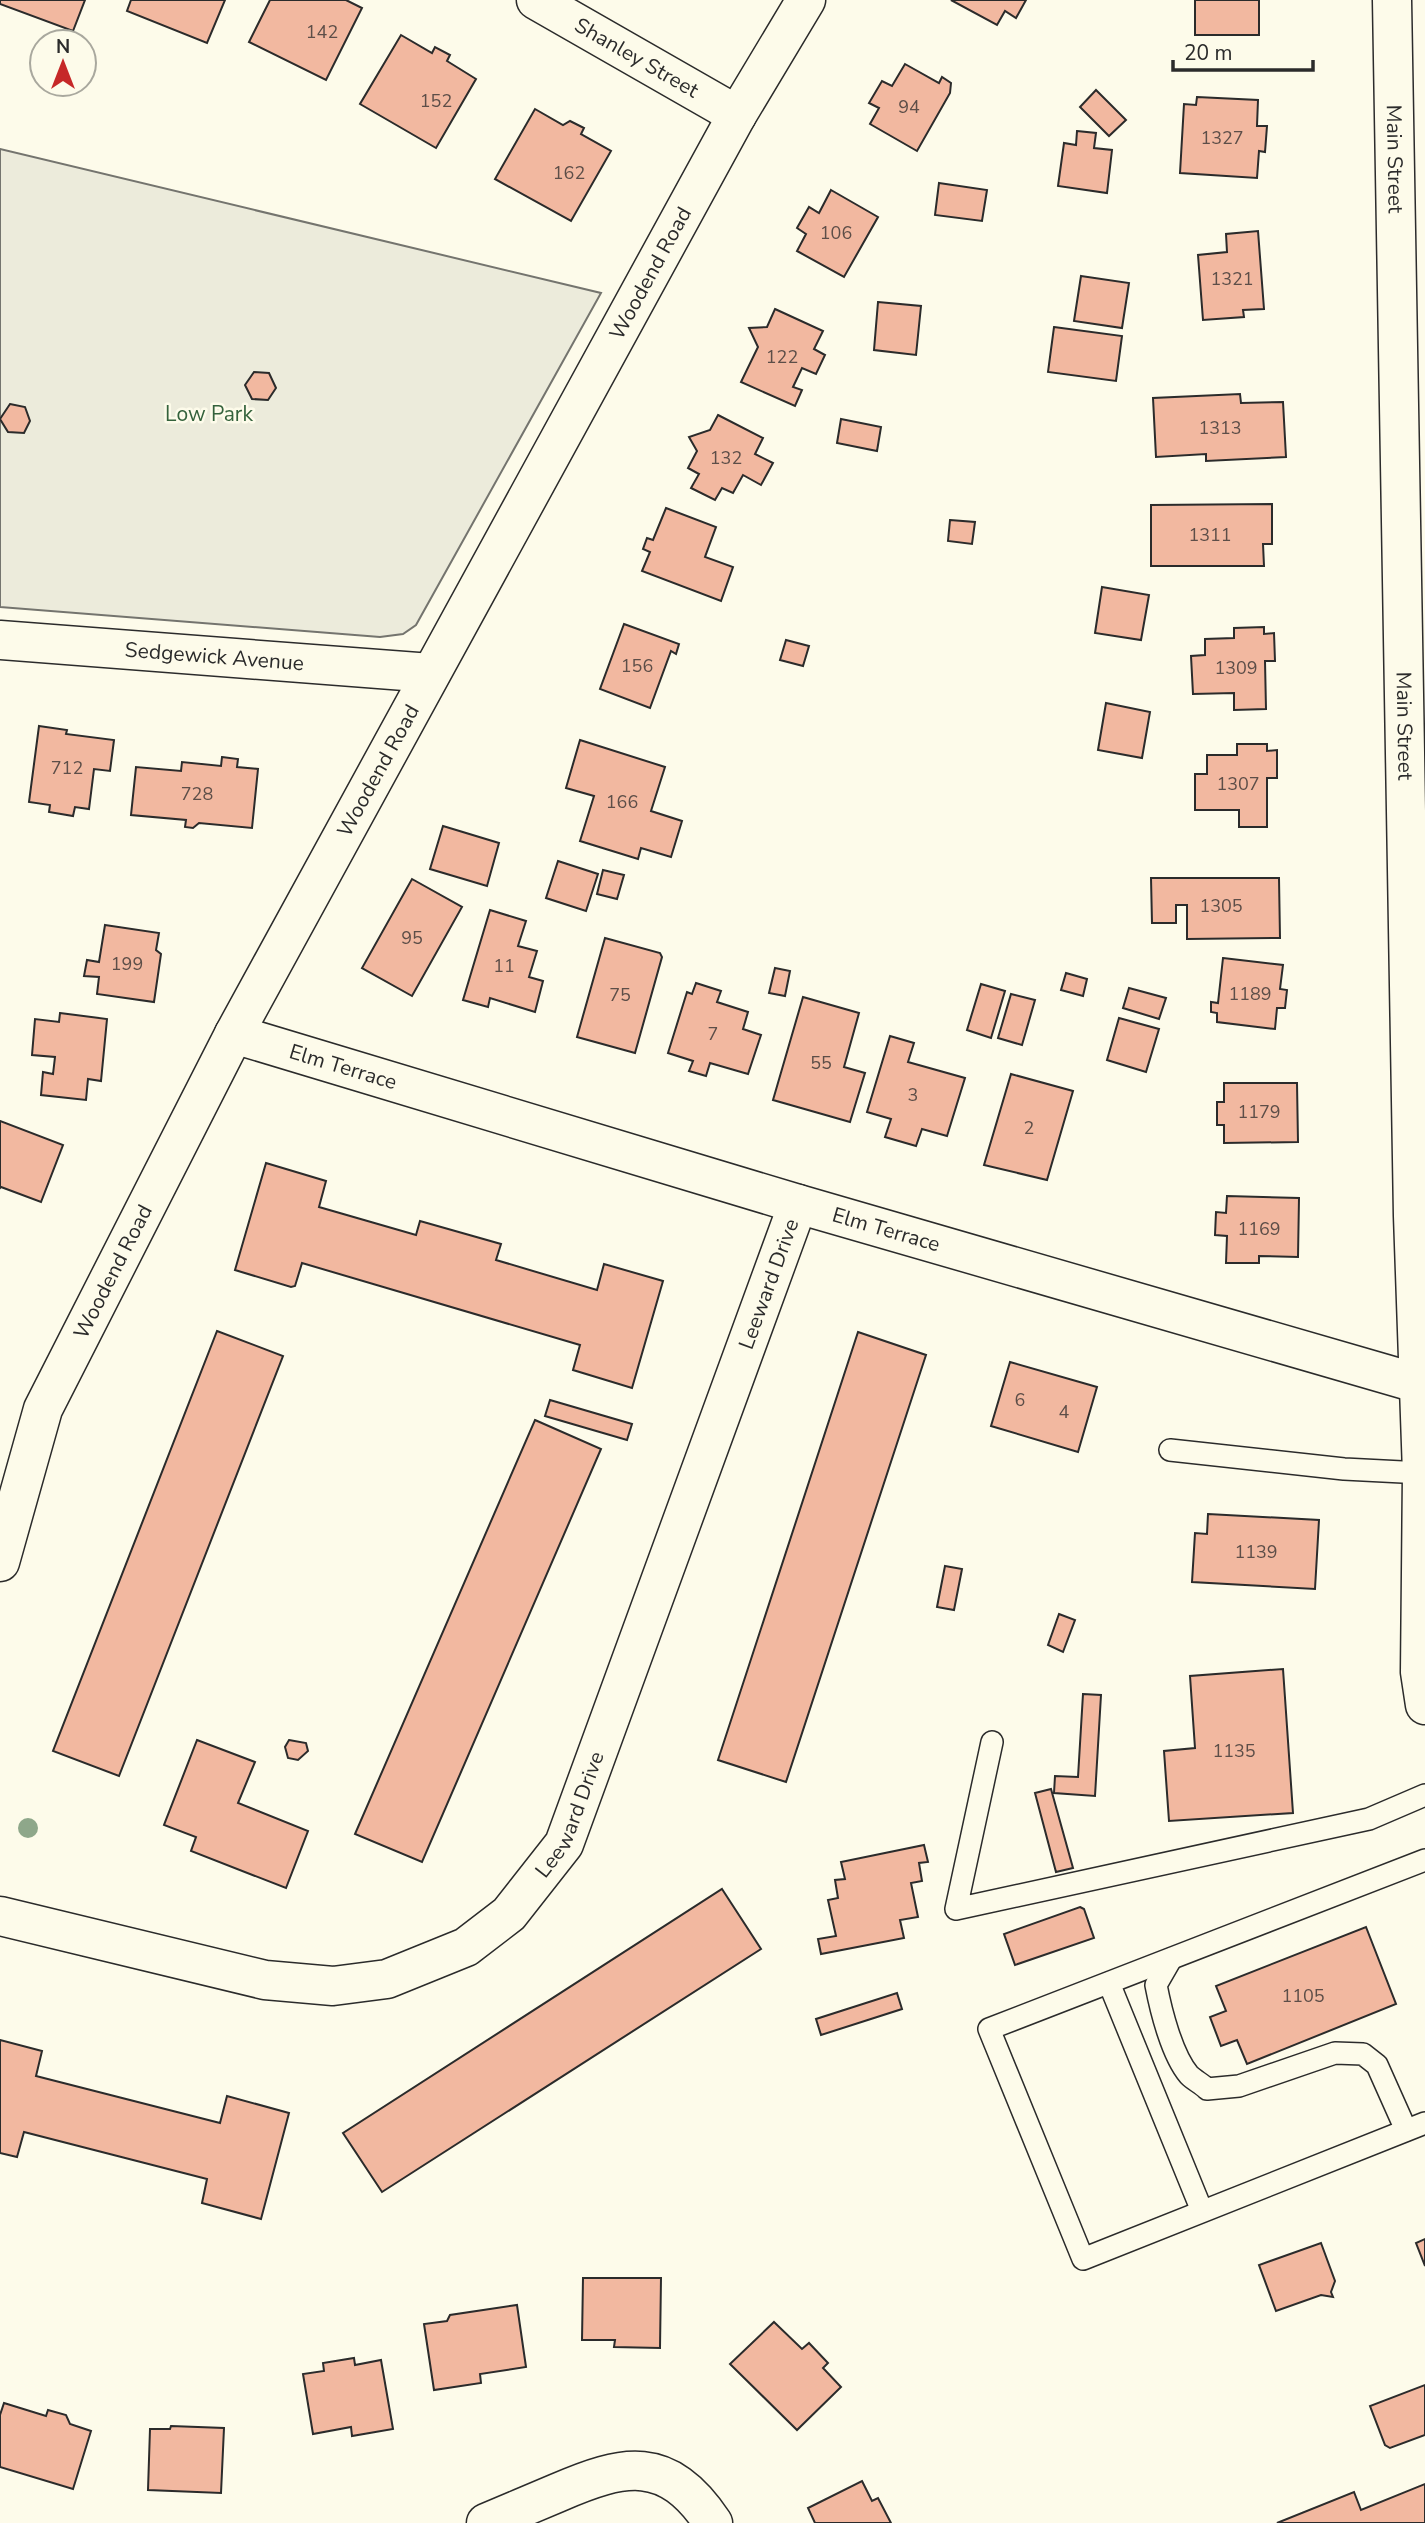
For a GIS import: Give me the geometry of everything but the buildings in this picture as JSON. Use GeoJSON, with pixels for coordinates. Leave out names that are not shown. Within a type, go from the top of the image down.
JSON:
{"type":"FeatureCollection","features":[{"type":"Feature","properties":{"kind":"street","name":"Shanley Street"},"geometry":{"type":"LineString","coordinates":[[536,0],[737,115]]}},
{"type":"Feature","properties":{"kind":"street","name":"Woodend Road"},"geometry":{"type":"LineString","coordinates":[[0,1562],[43,1409],[234,1034],[737,115],[806,0]]}},
{"type":"Feature","properties":{"kind":"street","name":"Main Street"},"geometry":{"type":"LineString","coordinates":[[1392,0],[1422,1383],[1420,1672],[1425,1704]]}},
{"type":"Feature","properties":{"kind":"street","name":"Sedgewick Avenue"},"geometry":{"type":"LineString","coordinates":[[0,640],[431,673]]}},
{"type":"Feature","properties":{"kind":"street","name":"Elm Terrace"},"geometry":{"type":"LineString","coordinates":[[234,1034],[798,1204],[1422,1383]]}},
{"type":"Feature","properties":{"kind":"street","name":"Leeward Drive"},"geometry":{"type":"LineString","coordinates":[[0,1916],[265,1980],[333,1986],[387,1979],[466,1947],[509,1914],[564,1844],[798,1204]]}},
{"type":"Feature","properties":{"kind":"street"},"geometry":{"type":"LineString","coordinates":[[486,2523],[596,2476],[637,2470],[676,2482],[693,2497],[713,2523]]}},
{"type":"Feature","properties":{"kind":"lane"},"geometry":{"type":"LineString","coordinates":[[1170,1450],[1344,1469],[1422,1473]]}},
{"type":"Feature","properties":{"kind":"lane"},"geometry":{"type":"LineString","coordinates":[[992,1742],[956,1909],[1369,1819],[1425,1794]]}},
{"type":"Feature","properties":{"kind":"lane"},"geometry":{"type":"LineString","coordinates":[[1171,1959],[1156,1986],[1161,2009],[1177,2053],[1189,2075],[1198,2082],[1207,2088],[1239,2086],[1335,2053],[1363,2054],[1377,2065],[1416,2127],[1083,2259],[989,2029],[1425,1860]]}},
{"type":"Feature","properties":{"kind":"lane"},"geometry":{"type":"LineString","coordinates":[[1109,1983],[1202,2211]]}},
{"type":"Feature","properties":{"kind":"green space","name":"Low Park"},"geometry":{"type":"Polygon","coordinates":[[[0,149],[601,293],[416,625],[403,634],[380,637],[0,607],[0,149]]]}}]}
